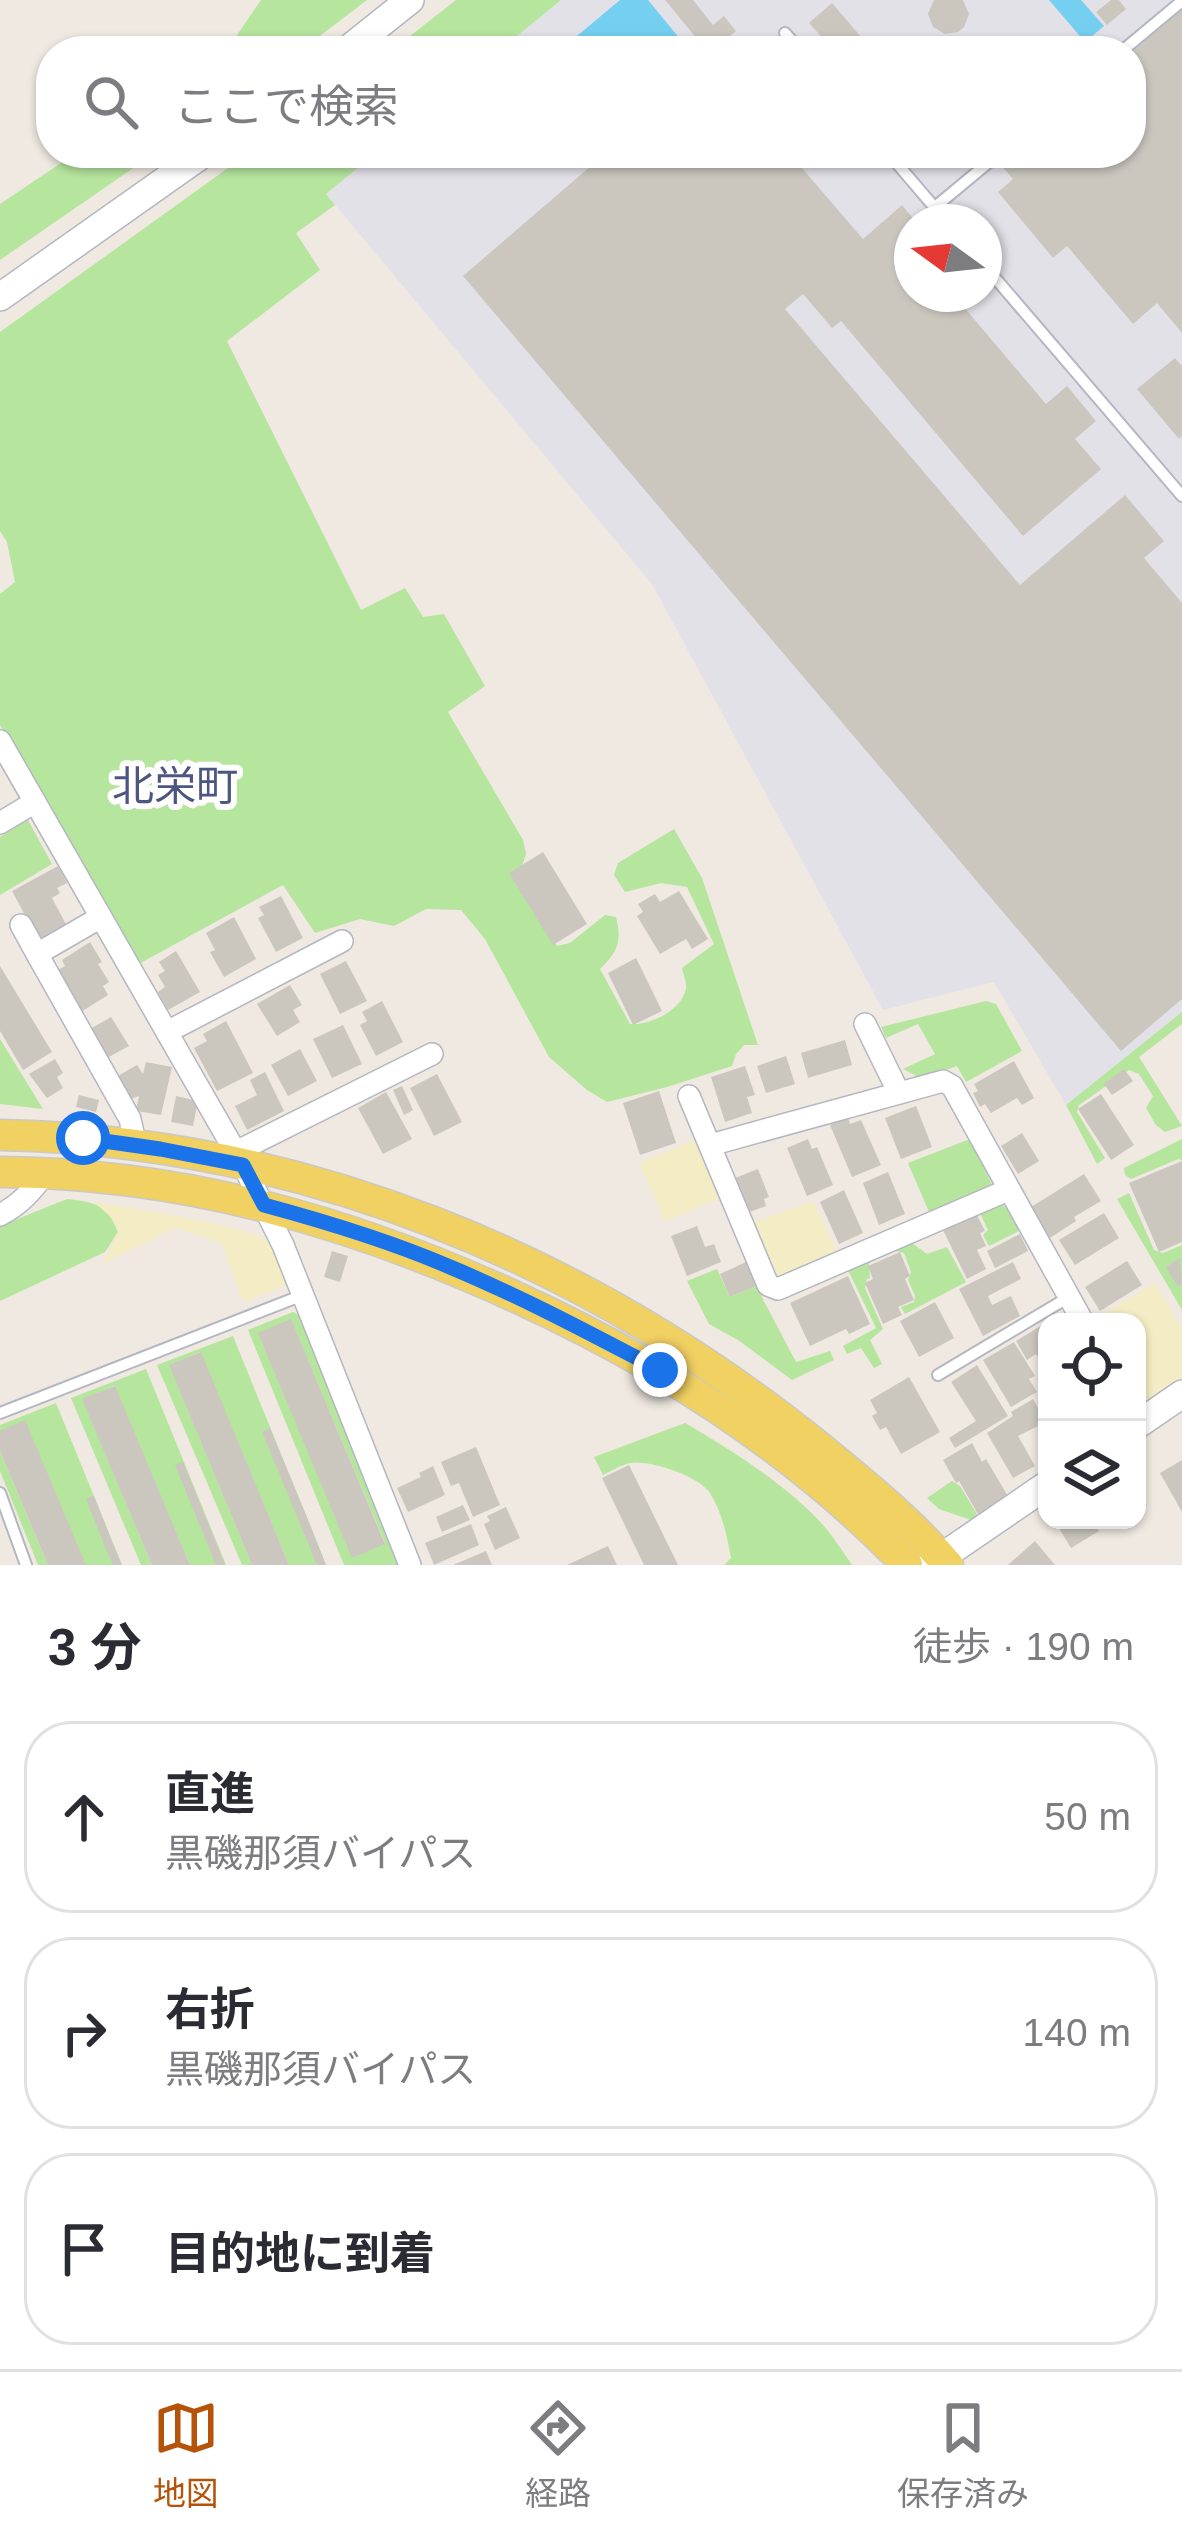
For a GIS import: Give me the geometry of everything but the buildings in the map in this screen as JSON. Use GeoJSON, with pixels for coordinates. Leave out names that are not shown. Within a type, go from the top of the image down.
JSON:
{"type":"FeatureCollection","features":[{"type":"Feature","properties":{"kind":"main road"},"geometry":{"type":"LineString","coordinates":[[0,1135],[83,1138],[240,1159],[478,1238],[677,1342],[764,1403],[882,1497],[940,1562]]}},
{"type":"Feature","properties":{"kind":"main road"},"geometry":{"type":"LineString","coordinates":[[0,1172],[141,1182],[264,1205],[324,1221],[450,1267],[660,1370],[814,1480],[907,1565]]}},
{"type":"Feature","properties":{"kind":"street"},"geometry":{"type":"LineString","coordinates":[[365,36],[410,0]]}},
{"type":"Feature","properties":{"kind":"street"},"geometry":{"type":"LineString","coordinates":[[0,297],[183,168]]}},
{"type":"Feature","properties":{"kind":"street"},"geometry":{"type":"LineString","coordinates":[[0,741],[264,1205],[410,1565]]}},
{"type":"Feature","properties":{"kind":"street"},"geometry":{"type":"LineString","coordinates":[[0,823],[35,802]]}},
{"type":"Feature","properties":{"kind":"street"},"geometry":{"type":"LineString","coordinates":[[38,954],[101,917]]}},
{"type":"Feature","properties":{"kind":"street"},"geometry":{"type":"LineString","coordinates":[[21,925],[130,1119],[136,1146]]}},
{"type":"Feature","properties":{"kind":"street"},"geometry":{"type":"LineString","coordinates":[[167,1032],[341,941]]}},
{"type":"Feature","properties":{"kind":"street"},"geometry":{"type":"LineString","coordinates":[[865,1024],[899,1093]]}},
{"type":"Feature","properties":{"kind":"street"},"geometry":{"type":"LineString","coordinates":[[240,1159],[432,1054]]}},
{"type":"Feature","properties":{"kind":"street"},"geometry":{"type":"LineString","coordinates":[[710,1145],[943,1081],[952,1086],[1078,1313]]}},
{"type":"Feature","properties":{"kind":"street"},"geometry":{"type":"LineString","coordinates":[[689,1096],[768,1285],[778,1289],[1008,1190]]}},
{"type":"Feature","properties":{"kind":"street"},"geometry":{"type":"LineString","coordinates":[[0,1215],[31,1193],[46,1172]]}},
{"type":"Feature","properties":{"kind":"street"},"geometry":{"type":"LineString","coordinates":[[1146,1415],[1182,1394]]}},
{"type":"Feature","properties":{"kind":"street"},"geometry":{"type":"LineString","coordinates":[[940,1562],[1038,1491]]}},
{"type":"Feature","properties":{"kind":"lane"},"geometry":{"type":"LineString","coordinates":[[1140,36],[1182,1]]}},
{"type":"Feature","properties":{"kind":"lane"},"geometry":{"type":"LineString","coordinates":[[785,33],[788,36]]}},
{"type":"Feature","properties":{"kind":"lane"},"geometry":{"type":"LineString","coordinates":[[901,168],[932,204]]}},
{"type":"Feature","properties":{"kind":"lane"},"geometry":{"type":"LineString","coordinates":[[940,204],[982,168]]}},
{"type":"Feature","properties":{"kind":"lane"},"geometry":{"type":"LineString","coordinates":[[1002,286],[1182,496]]}},
{"type":"Feature","properties":{"kind":"lane"},"geometry":{"type":"LineString","coordinates":[[0,1413],[303,1295]]}},
{"type":"Feature","properties":{"kind":"lane"},"geometry":{"type":"LineString","coordinates":[[938,1375],[1069,1297]]}},
{"type":"Feature","properties":{"kind":"lane"},"geometry":{"type":"LineString","coordinates":[[0,1493],[26,1565]]}},
{"type":"Feature","properties":{"kind":"shaded area"},"geometry":{"type":"Polygon","coordinates":[[[561,0],[1182,0],[1182,1012],[1066,1105],[994,982],[883,1010],[652,584],[326,194],[358,168],[1146,168],[1146,36],[517,36],[561,0]]]}},
{"type":"Feature","properties":{"kind":"green space"},"geometry":{"type":"Polygon","coordinates":[[[261,0],[367,0],[320,36],[236,36],[261,0]]]}},
{"type":"Feature","properties":{"kind":"green space"},"geometry":{"type":"Polygon","coordinates":[[[456,0],[561,0],[517,36],[410,36],[456,0]]]}},
{"type":"Feature","properties":{"kind":"green space"},"geometry":{"type":"Polygon","coordinates":[[[54,168],[133,168],[0,260],[0,204],[54,168]]]}},
{"type":"Feature","properties":{"kind":"green space"},"geometry":{"type":"Polygon","coordinates":[[[228,168],[358,168],[326,194],[335,205],[296,233],[320,270],[227,341],[361,610],[405,588],[423,617],[444,614],[485,686],[448,712],[523,840],[526,854],[517,881],[557,946],[570,943],[605,915],[616,917],[617,946],[600,969],[630,1024],[655,1019],[679,1003],[686,988],[682,968],[714,944],[687,887],[661,883],[625,892],[614,875],[618,863],[674,829],[702,878],[758,1045],[744,1045],[732,1066],[607,1102],[549,1057],[485,939],[461,910],[426,909],[394,926],[360,919],[315,933],[283,885],[135,966],[0,725],[0,594],[15,582],[7,542],[0,531],[0,332],[228,168]]]}},
{"type":"Feature","properties":{"kind":"green space"},"geometry":{"type":"Polygon","coordinates":[[[28,820],[52,864],[0,895],[0,837],[28,820]]]}},
{"type":"Feature","properties":{"kind":"green space"},"geometry":{"type":"Polygon","coordinates":[[[986,1001],[996,1004],[1022,1051],[966,1082],[957,1066],[922,1079],[903,1069],[935,1054],[918,1024],[886,1038],[881,1027],[986,1001]]]}},
{"type":"Feature","properties":{"kind":"green space"},"geometry":{"type":"Polygon","coordinates":[[[1182,1012],[1182,1024],[1139,1057],[1182,1126],[1165,1132],[1156,1125],[1146,1108],[1153,1096],[1139,1074],[1129,1070],[1079,1105],[1077,1112],[1105,1158],[1097,1164],[1066,1105],[1182,1012]]]}},
{"type":"Feature","properties":{"kind":"green space"},"geometry":{"type":"Polygon","coordinates":[[[0,1039],[43,1109],[0,1104],[0,1039]]]}},
{"type":"Feature","properties":{"kind":"green space"},"geometry":{"type":"Polygon","coordinates":[[[970,1139],[993,1187],[929,1212],[908,1163],[970,1139]]]}},
{"type":"Feature","properties":{"kind":"green space"},"geometry":{"type":"Polygon","coordinates":[[[1182,1139],[1182,1160],[1131,1179],[1125,1175],[1124,1168],[1182,1139]]]}},
{"type":"Feature","properties":{"kind":"green space"},"geometry":{"type":"Polygon","coordinates":[[[1129,1193],[1154,1250],[1163,1253],[1182,1245],[1182,1310],[1117,1199],[1129,1193]]]}},
{"type":"Feature","properties":{"kind":"green space"},"geometry":{"type":"Polygon","coordinates":[[[67,1199],[92,1203],[109,1215],[118,1232],[105,1252],[0,1301],[0,1226],[67,1199]]]}},
{"type":"Feature","properties":{"kind":"green space"},"geometry":{"type":"Polygon","coordinates":[[[996,1204],[1007,1207],[1019,1231],[989,1246],[979,1211],[996,1204]]]}},
{"type":"Feature","properties":{"kind":"green space"},"geometry":{"type":"Polygon","coordinates":[[[909,1241],[927,1254],[947,1247],[966,1282],[905,1314],[901,1307],[914,1302],[915,1296],[904,1253],[895,1251],[869,1263],[865,1288],[883,1329],[870,1340],[882,1364],[874,1368],[861,1348],[847,1354],[843,1346],[876,1328],[847,1268],[909,1241]]]}},
{"type":"Feature","properties":{"kind":"green space"},"geometry":{"type":"Polygon","coordinates":[[[717,1269],[730,1297],[756,1286],[796,1362],[830,1351],[834,1360],[792,1380],[709,1324],[687,1281],[717,1269]]]}},
{"type":"Feature","properties":{"kind":"green space"},"geometry":{"type":"Polygon","coordinates":[[[293,1312],[301,1316],[403,1565],[344,1565],[248,1330],[293,1312]],[[291,1320],[353,1557],[385,1543],[291,1320]]]}},
{"type":"Feature","properties":{"kind":"green space"},"geometry":{"type":"Polygon","coordinates":[[[233,1336],[326,1565],[289,1565],[200,1352],[170,1366],[252,1565],[242,1565],[157,1365],[233,1336]]]}},
{"type":"Feature","properties":{"kind":"green space"},"geometry":{"type":"Polygon","coordinates":[[[146,1369],[226,1565],[190,1565],[114,1386],[83,1400],[152,1565],[141,1565],[71,1398],[146,1369]]]}},
{"type":"Feature","properties":{"kind":"green space"},"geometry":{"type":"Polygon","coordinates":[[[56,1403],[122,1565],[86,1565],[0,1431],[0,1425],[56,1403]]]}},
{"type":"Feature","properties":{"kind":"green space"},"geometry":{"type":"Polygon","coordinates":[[[685,1423],[793,1497],[824,1526],[852,1565],[724,1565],[731,1558],[726,1533],[704,1487],[685,1475],[649,1464],[630,1463],[603,1475],[594,1457],[685,1423]]]}},
{"type":"Feature","properties":{"kind":"green space"},"geometry":{"type":"Polygon","coordinates":[[[0,1451],[48,1565],[38,1565],[0,1471],[0,1451]]]}},
{"type":"Feature","properties":{"kind":"green space"},"geometry":{"type":"Polygon","coordinates":[[[952,1481],[978,1516],[971,1520],[939,1509],[927,1498],[952,1481]]]}},
{"type":"Feature","properties":{"kind":"sand"},"geometry":{"type":"Polygon","coordinates":[[[694,1140],[720,1198],[665,1222],[639,1163],[694,1140]]]}},
{"type":"Feature","properties":{"kind":"sand"},"geometry":{"type":"Polygon","coordinates":[[[813,1201],[838,1254],[781,1278],[773,1274],[752,1223],[813,1201]]]}},
{"type":"Feature","properties":{"kind":"sand"},"geometry":{"type":"Polygon","coordinates":[[[94,1202],[258,1236],[271,1246],[286,1285],[244,1302],[221,1243],[176,1228],[102,1264],[118,1232],[112,1218],[94,1202]]]}},
{"type":"Feature","properties":{"kind":"sand"},"geometry":{"type":"Polygon","coordinates":[[[1155,1283],[1182,1329],[1182,1384],[1152,1404],[1146,1401],[1146,1313],[1105,1313],[1155,1283]]]}},
{"type":"Feature","properties":{"kind":"water"},"geometry":{"type":"Polygon","coordinates":[[[620,0],[648,0],[678,36],[577,36],[620,0]]]}},
{"type":"Feature","properties":{"kind":"water"},"geometry":{"type":"Polygon","coordinates":[[[1049,0],[1081,0],[1104,26],[1092,36],[1080,36],[1049,0]]]}},
{"type":"Feature","properties":{"kind":"district","name":"北栄町"},"geometry":{"type":"Point","coordinates":[175,786]}},
{"type":"Feature","properties":{"kind":"route"},"geometry":{"type":"LineString","coordinates":[[83,1138],[243,1165],[264,1205],[324,1221],[450,1267],[660,1370]]}}]}
